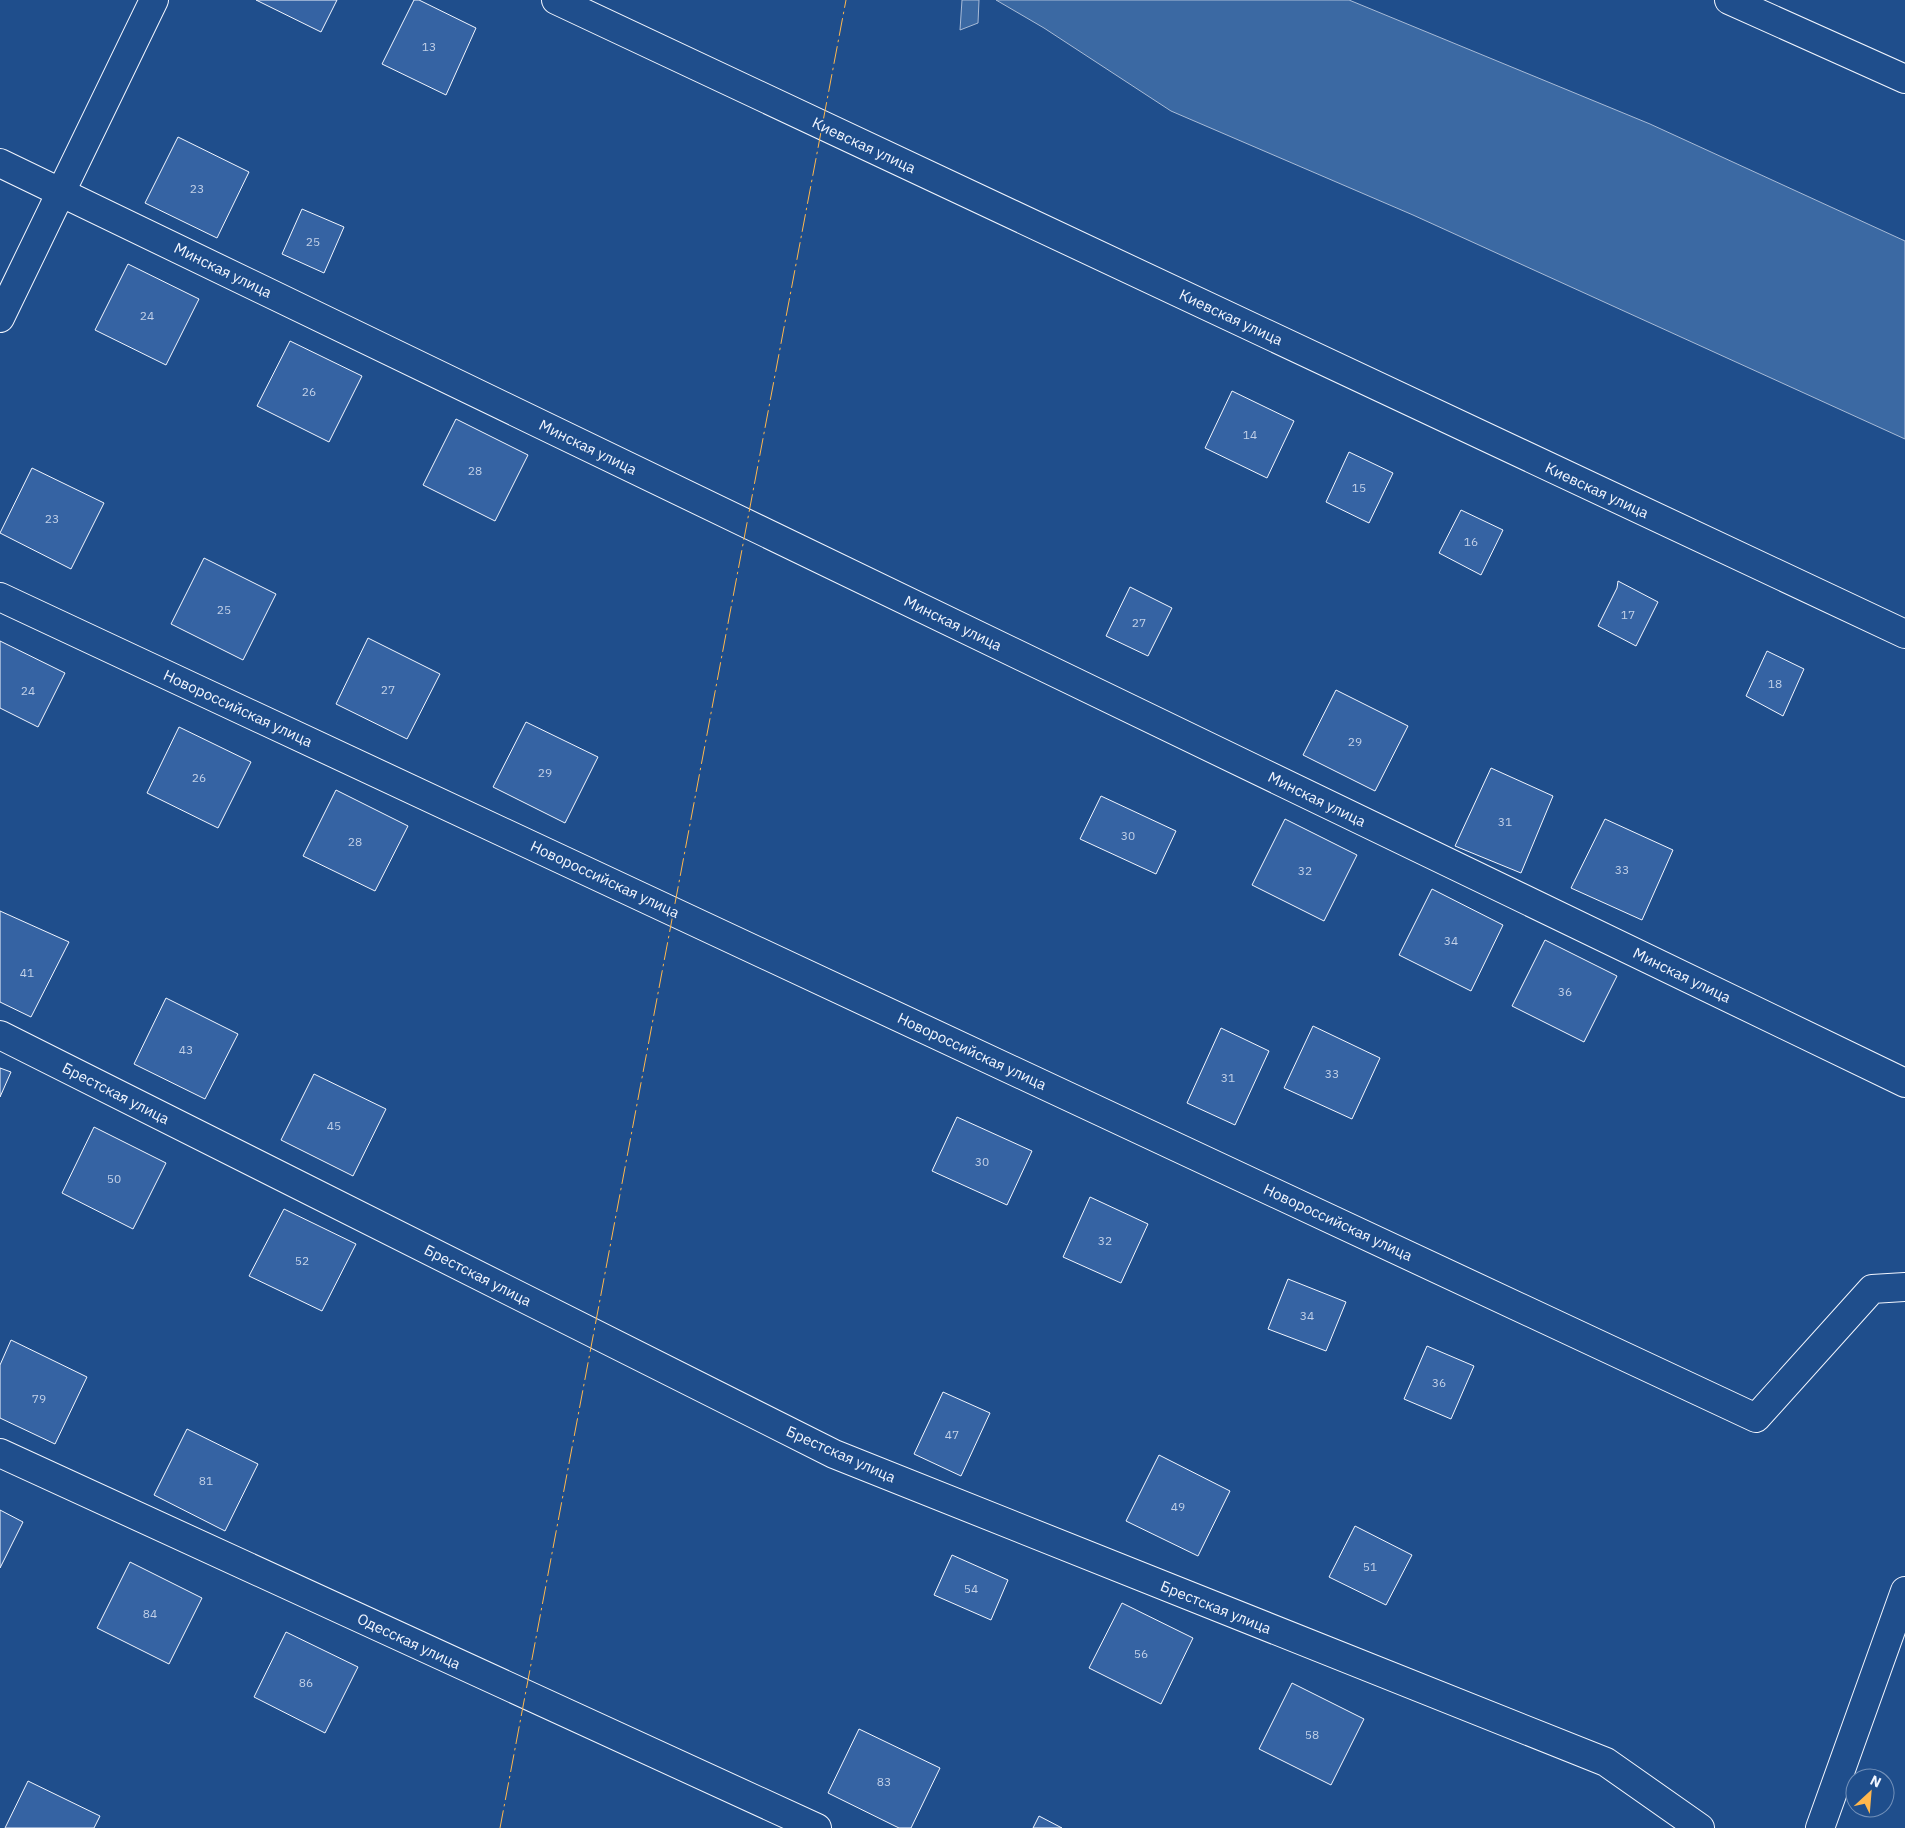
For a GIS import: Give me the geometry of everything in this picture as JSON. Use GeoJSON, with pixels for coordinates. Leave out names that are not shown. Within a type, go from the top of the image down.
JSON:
{"type":"FeatureCollection","features":[{"type":"Feature","properties":{"kind":"street"},"geometry":{"type":"LineString","coordinates":[[0,318],[154,0]]}},
{"type":"Feature","properties":{"kind":"street","name":"Киевская улица"},"geometry":{"type":"LineString","coordinates":[[556,0],[1905,634]]}},
{"type":"Feature","properties":{"kind":"street"},"geometry":{"type":"LineString","coordinates":[[1729,0],[1905,79]]}},
{"type":"Feature","properties":{"kind":"street","name":"Минская улица"},"geometry":{"type":"LineString","coordinates":[[0,163],[1905,1083]]}},
{"type":"Feature","properties":{"kind":"street","name":"Новороссийская улица"},"geometry":{"type":"LineString","coordinates":[[0,596],[1756,1418],[1872,1289],[1905,1287]]}},
{"type":"Feature","properties":{"kind":"street","name":"Брестская улица"},"geometry":{"type":"LineString","coordinates":[[0,1035],[834,1454],[1606,1762],[1700,1828]]}},
{"type":"Feature","properties":{"kind":"street","name":"Одесская улица"},"geometry":{"type":"LineString","coordinates":[[0,1453],[817,1828]]}},
{"type":"Feature","properties":{"kind":"street"},"geometry":{"type":"LineString","coordinates":[[1820,1828],[1905,1591]]}},
{"type":"Feature","properties":{"kind":"water"},"geometry":{"type":"Polygon","coordinates":[[[962,0],[979,0],[978,23],[960,30],[962,0]]]}},
{"type":"Feature","properties":{"kind":"water"},"geometry":{"type":"Polygon","coordinates":[[[996,0],[1349,0],[1650,124],[1905,241],[1905,439],[1413,215],[1171,111],[1044,28],[996,0]]]}},
{"type":"Feature","properties":{"kind":"building"},"geometry":{"type":"Polygon","coordinates":[[[256,0],[337,0],[321,32],[256,0]]]}},
{"type":"Feature","properties":{"kind":"building"},"geometry":{"type":"Polygon","coordinates":[[[414,0],[419,0],[476,28],[446,95],[382,64],[414,0]]]}},
{"type":"Feature","properties":{"kind":"building"},"geometry":{"type":"Polygon","coordinates":[[[178,137],[249,172],[217,238],[145,203],[178,137]]]}},
{"type":"Feature","properties":{"kind":"building"},"geometry":{"type":"Polygon","coordinates":[[[302,209],[344,227],[324,273],[282,254],[302,209]]]}},
{"type":"Feature","properties":{"kind":"building"},"geometry":{"type":"Polygon","coordinates":[[[128,264],[199,299],[166,365],[95,330],[128,264]]]}},
{"type":"Feature","properties":{"kind":"building"},"geometry":{"type":"Polygon","coordinates":[[[290,341],[362,376],[329,442],[257,406],[290,341]]]}},
{"type":"Feature","properties":{"kind":"building"},"geometry":{"type":"Polygon","coordinates":[[[1232,391],[1294,421],[1267,478],[1205,448],[1232,391]]]}},
{"type":"Feature","properties":{"kind":"building"},"geometry":{"type":"Polygon","coordinates":[[[456,419],[528,455],[495,521],[423,485],[456,419]]]}},
{"type":"Feature","properties":{"kind":"building"},"geometry":{"type":"Polygon","coordinates":[[[1349,452],[1393,473],[1369,523],[1326,502],[1349,452]]]}},
{"type":"Feature","properties":{"kind":"building"},"geometry":{"type":"Polygon","coordinates":[[[32,468],[104,503],[71,569],[0,533],[32,468]]]}},
{"type":"Feature","properties":{"kind":"building"},"geometry":{"type":"Polygon","coordinates":[[[1461,510],[1503,530],[1481,575],[1439,553],[1461,510]]]}},
{"type":"Feature","properties":{"kind":"building"},"geometry":{"type":"Polygon","coordinates":[[[204,558],[276,594],[243,660],[171,624],[204,558]]]}},
{"type":"Feature","properties":{"kind":"building"},"geometry":{"type":"Polygon","coordinates":[[[1618,581],[1658,602],[1636,646],[1598,626],[1617,588],[1618,581]]]}},
{"type":"Feature","properties":{"kind":"building"},"geometry":{"type":"Polygon","coordinates":[[[1130,587],[1172,608],[1148,656],[1106,636],[1130,587]]]}},
{"type":"Feature","properties":{"kind":"building"},"geometry":{"type":"Polygon","coordinates":[[[368,638],[440,674],[407,739],[336,704],[368,638]]]}},
{"type":"Feature","properties":{"kind":"building"},"geometry":{"type":"Polygon","coordinates":[[[0,641],[65,673],[38,727],[0,708],[0,641]]]}},
{"type":"Feature","properties":{"kind":"building"},"geometry":{"type":"Polygon","coordinates":[[[1767,651],[1804,669],[1783,716],[1746,696],[1767,651]]]}},
{"type":"Feature","properties":{"kind":"building"},"geometry":{"type":"Polygon","coordinates":[[[1336,690],[1408,726],[1375,791],[1303,755],[1336,690]]]}},
{"type":"Feature","properties":{"kind":"building"},"geometry":{"type":"Polygon","coordinates":[[[526,722],[598,757],[565,823],[493,787],[526,722]]]}},
{"type":"Feature","properties":{"kind":"building"},"geometry":{"type":"Polygon","coordinates":[[[179,727],[251,762],[218,828],[147,793],[179,727]]]}},
{"type":"Feature","properties":{"kind":"building"},"geometry":{"type":"Polygon","coordinates":[[[1491,768],[1553,796],[1521,873],[1455,846],[1491,768]]]}},
{"type":"Feature","properties":{"kind":"building"},"geometry":{"type":"Polygon","coordinates":[[[336,790],[408,826],[375,891],[303,856],[336,790]]]}},
{"type":"Feature","properties":{"kind":"building"},"geometry":{"type":"Polygon","coordinates":[[[1101,796],[1176,831],[1156,874],[1080,839],[1101,796]]]}},
{"type":"Feature","properties":{"kind":"building"},"geometry":{"type":"Polygon","coordinates":[[[1285,819],[1357,855],[1324,921],[1252,885],[1285,819]]]}},
{"type":"Feature","properties":{"kind":"building"},"geometry":{"type":"Polygon","coordinates":[[[1605,819],[1673,850],[1642,920],[1571,888],[1605,819]]]}},
{"type":"Feature","properties":{"kind":"building"},"geometry":{"type":"Polygon","coordinates":[[[1432,889],[1503,925],[1471,991],[1399,955],[1432,889]]]}},
{"type":"Feature","properties":{"kind":"building"},"geometry":{"type":"Polygon","coordinates":[[[0,911],[69,942],[31,1017],[0,1002],[0,911]]]}},
{"type":"Feature","properties":{"kind":"building"},"geometry":{"type":"Polygon","coordinates":[[[1545,940],[1617,976],[1584,1042],[1512,1006],[1545,940]]]}},
{"type":"Feature","properties":{"kind":"building"},"geometry":{"type":"Polygon","coordinates":[[[166,998],[238,1034],[205,1099],[134,1064],[166,998]]]}},
{"type":"Feature","properties":{"kind":"building"},"geometry":{"type":"Polygon","coordinates":[[[1313,1026],[1380,1058],[1352,1119],[1284,1088],[1313,1026]]]}},
{"type":"Feature","properties":{"kind":"building"},"geometry":{"type":"Polygon","coordinates":[[[1221,1028],[1269,1051],[1235,1125],[1187,1103],[1221,1028]]]}},
{"type":"Feature","properties":{"kind":"building"},"geometry":{"type":"Polygon","coordinates":[[[0,1068],[11,1072],[0,1097],[0,1068]]]}},
{"type":"Feature","properties":{"kind":"building"},"geometry":{"type":"Polygon","coordinates":[[[314,1074],[386,1109],[353,1176],[281,1140],[314,1074]]]}},
{"type":"Feature","properties":{"kind":"building"},"geometry":{"type":"Polygon","coordinates":[[[957,1117],[1032,1151],[1007,1205],[932,1171],[957,1117]]]}},
{"type":"Feature","properties":{"kind":"building"},"geometry":{"type":"Polygon","coordinates":[[[94,1127],[166,1163],[133,1229],[62,1193],[94,1127]]]}},
{"type":"Feature","properties":{"kind":"building"},"geometry":{"type":"Polygon","coordinates":[[[1090,1197],[1148,1224],[1121,1283],[1063,1257],[1090,1197]]]}},
{"type":"Feature","properties":{"kind":"building"},"geometry":{"type":"Polygon","coordinates":[[[284,1209],[356,1244],[322,1311],[249,1276],[284,1209]]]}},
{"type":"Feature","properties":{"kind":"building"},"geometry":{"type":"Polygon","coordinates":[[[1288,1279],[1346,1302],[1326,1351],[1268,1329],[1288,1279]]]}},
{"type":"Feature","properties":{"kind":"building"},"geometry":{"type":"Polygon","coordinates":[[[11,1340],[87,1377],[55,1444],[0,1418],[0,1365],[11,1340]]]}},
{"type":"Feature","properties":{"kind":"building"},"geometry":{"type":"Polygon","coordinates":[[[1427,1346],[1474,1366],[1451,1419],[1404,1399],[1427,1346]]]}},
{"type":"Feature","properties":{"kind":"building"},"geometry":{"type":"Polygon","coordinates":[[[943,1392],[990,1413],[961,1476],[914,1454],[943,1392]]]}},
{"type":"Feature","properties":{"kind":"building"},"geometry":{"type":"Polygon","coordinates":[[[187,1429],[258,1464],[225,1531],[154,1495],[187,1429]]]}},
{"type":"Feature","properties":{"kind":"building"},"geometry":{"type":"Polygon","coordinates":[[[1159,1455],[1230,1491],[1198,1556],[1126,1521],[1159,1455]]]}},
{"type":"Feature","properties":{"kind":"building"},"geometry":{"type":"Polygon","coordinates":[[[0,1510],[23,1522],[0,1568],[0,1510]]]}},
{"type":"Feature","properties":{"kind":"building"},"geometry":{"type":"Polygon","coordinates":[[[1355,1526],[1412,1555],[1386,1605],[1329,1577],[1355,1526]]]}},
{"type":"Feature","properties":{"kind":"building"},"geometry":{"type":"Polygon","coordinates":[[[952,1555],[1008,1580],[991,1620],[934,1595],[952,1555]]]}},
{"type":"Feature","properties":{"kind":"building"},"geometry":{"type":"Polygon","coordinates":[[[130,1562],[202,1598],[169,1664],[97,1628],[130,1562]]]}},
{"type":"Feature","properties":{"kind":"building"},"geometry":{"type":"Polygon","coordinates":[[[1122,1603],[1193,1638],[1161,1704],[1089,1668],[1122,1603]]]}},
{"type":"Feature","properties":{"kind":"building"},"geometry":{"type":"Polygon","coordinates":[[[286,1632],[358,1667],[325,1733],[254,1697],[286,1632]]]}},
{"type":"Feature","properties":{"kind":"building"},"geometry":{"type":"Polygon","coordinates":[[[1292,1683],[1364,1719],[1331,1785],[1259,1749],[1292,1683]]]}},
{"type":"Feature","properties":{"kind":"building"},"geometry":{"type":"Polygon","coordinates":[[[859,1729],[940,1768],[911,1828],[899,1828],[828,1793],[859,1729]]]}},
{"type":"Feature","properties":{"kind":"building"},"geometry":{"type":"Polygon","coordinates":[[[28,1781],[100,1816],[94,1828],[5,1828],[28,1781]]]}},
{"type":"Feature","properties":{"kind":"building"},"geometry":{"type":"Polygon","coordinates":[[[1039,1816],[1062,1828],[1033,1828],[1039,1816]]]}},
{"type":"Feature","properties":{"kind":"power"},"geometry":{"type":"LineString","coordinates":[[500,1828],[846,0]]}}]}
